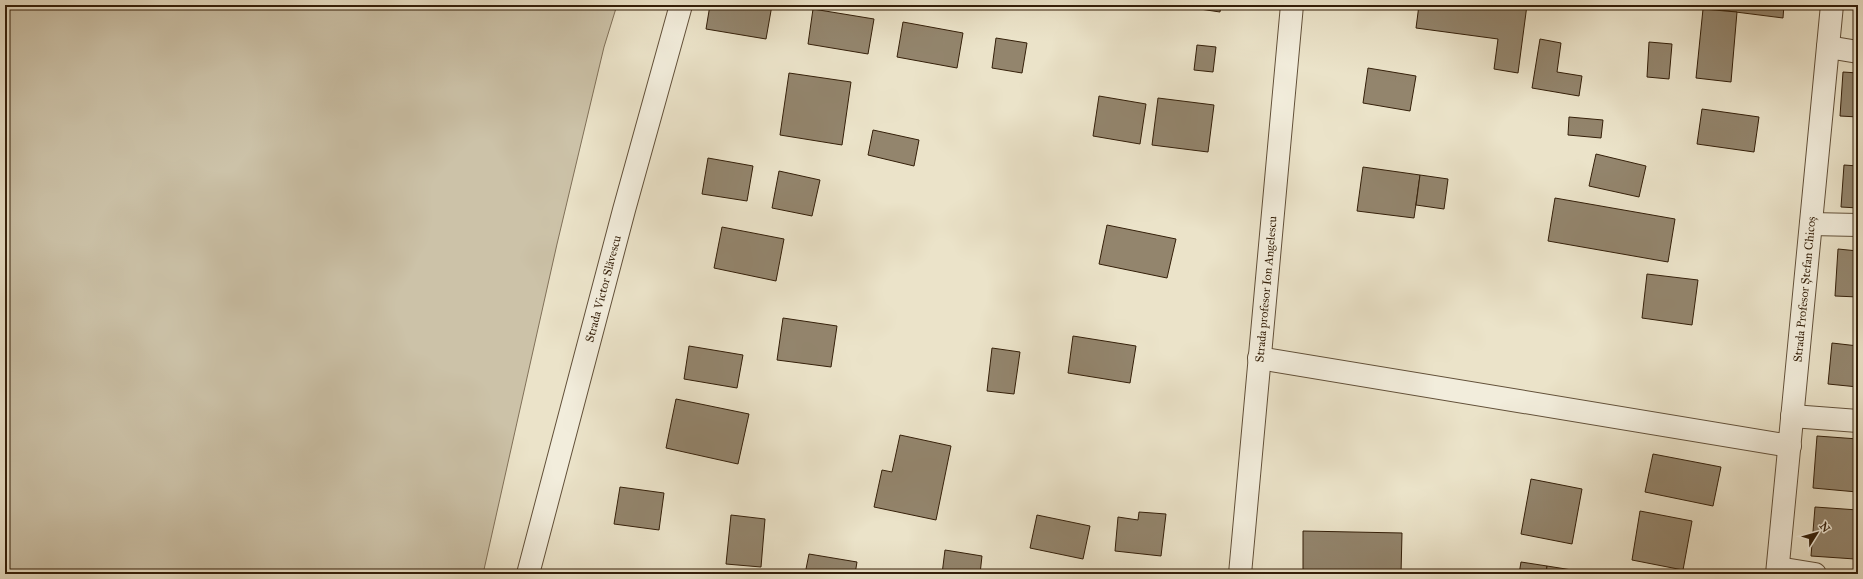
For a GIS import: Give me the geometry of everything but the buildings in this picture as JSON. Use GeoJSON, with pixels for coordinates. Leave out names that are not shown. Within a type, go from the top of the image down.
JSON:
{"type":"FeatureCollection","features":[{"type":"Feature","properties":{"kind":"street","name":"Strada Victor Slăvescu"},"geometry":{"type":"LineString","coordinates":[[528,574],[622,218],[681,5]]}},
{"type":"Feature","properties":{"kind":"street","name":"Strada profesor Ion Angelescu"},"geometry":{"type":"LineString","coordinates":[[1240,574],[1292,5]]}},
{"type":"Feature","properties":{"kind":"street","name":"Strada Profesor Ștefan Chicoș"},"geometry":{"type":"LineString","coordinates":[[1777,571],[1832,5]]}},
{"type":"Feature","properties":{"kind":"street"},"geometry":{"type":"LineString","coordinates":[[1828,47],[1858,52]]}},
{"type":"Feature","properties":{"kind":"street"},"geometry":{"type":"LineString","coordinates":[[1811,224],[1858,225]]}},
{"type":"Feature","properties":{"kind":"street"},"geometry":{"type":"LineString","coordinates":[[1259,358],[1790,446]]}},
{"type":"Feature","properties":{"kind":"street"},"geometry":{"type":"LineString","coordinates":[[1792,416],[1858,422]]}},
{"type":"Feature","properties":{"kind":"street"},"geometry":{"type":"LineString","coordinates":[[1777,571],[1815,574]]}},
{"type":"Feature","properties":{"kind":"shaded area"},"geometry":{"type":"Polygon","coordinates":[[[5,5],[617,5],[604,47],[557,244],[483,574],[5,574],[5,5]]]}}]}
